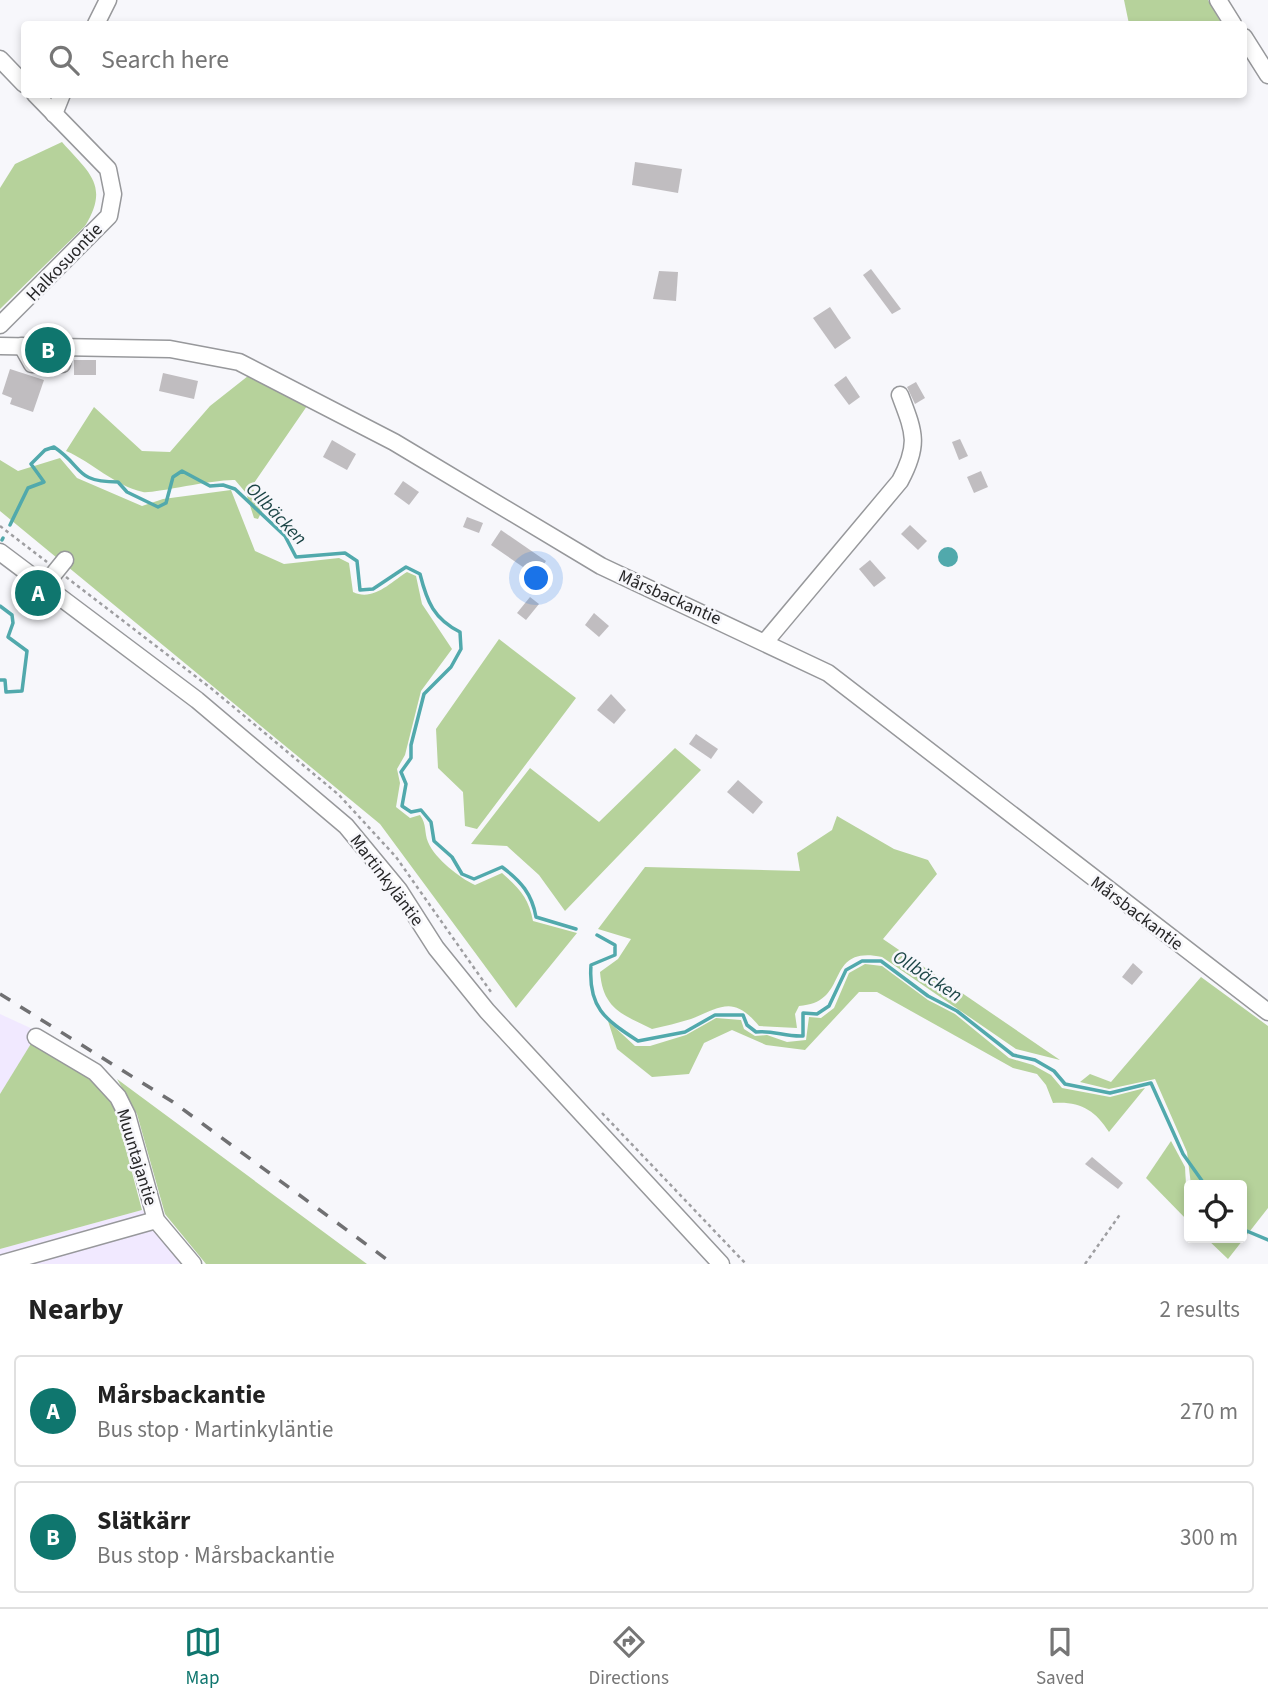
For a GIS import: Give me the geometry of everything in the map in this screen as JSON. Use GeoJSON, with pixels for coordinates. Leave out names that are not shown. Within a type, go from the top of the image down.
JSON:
{"type":"FeatureCollection","features":[{"type":"Feature","properties":{"kind":"street"},"geometry":{"type":"LineString","coordinates":[[98,21],[108,0]]}},
{"type":"Feature","properties":{"kind":"street"},"geometry":{"type":"LineString","coordinates":[[1218,0],[1231,21]]}},
{"type":"Feature","properties":{"kind":"street"},"geometry":{"type":"LineString","coordinates":[[1247,42],[1268,75]]}},
{"type":"Feature","properties":{"kind":"street"},"geometry":{"type":"LineString","coordinates":[[0,59],[21,81]]}},
{"type":"Feature","properties":{"kind":"street","name":"Halkosuontie"},"geometry":{"type":"LineString","coordinates":[[0,325],[109,216],[113,194],[108,169],[39,98]]}},
{"type":"Feature","properties":{"kind":"street"},"geometry":{"type":"LineString","coordinates":[[54,114],[60,98]]}},
{"type":"Feature","properties":{"kind":"street","name":"Mårsbackantie"},"geometry":{"type":"LineString","coordinates":[[0,346],[170,349],[239,362],[420,457],[601,566],[828,673],[1268,1012]]}},
{"type":"Feature","properties":{"kind":"street"},"geometry":{"type":"LineString","coordinates":[[765,642],[900,481],[912,459],[915,441],[900,395]]}},
{"type":"Feature","properties":{"kind":"street","name":"Martinkyläntie"},"geometry":{"type":"LineString","coordinates":[[0,552],[197,700],[346,826],[399,890],[436,948],[533,1065],[721,1264]]}},
{"type":"Feature","properties":{"kind":"street"},"geometry":{"type":"LineString","coordinates":[[44,586],[65,560]]}},
{"type":"Feature","properties":{"kind":"street","name":"Muuntajantie"},"geometry":{"type":"LineString","coordinates":[[36,1037],[95,1072],[118,1097],[127,1115],[156,1220],[193,1264]]}},
{"type":"Feature","properties":{"kind":"street"},"geometry":{"type":"LineString","coordinates":[[0,1264],[156,1220]]}},
{"type":"Feature","properties":{"kind":"path"},"geometry":{"type":"LineString","coordinates":[[1085,1264],[1121,1213]]}},
{"type":"Feature","properties":{"kind":"shaded area"},"geometry":{"type":"Polygon","coordinates":[[[0,1014],[39,1032],[0,1094],[0,1014]]]}},
{"type":"Feature","properties":{"kind":"shaded area"},"geometry":{"type":"Polygon","coordinates":[[[142,1210],[192,1264],[0,1264],[0,1249],[142,1210]]]}},
{"type":"Feature","properties":{"kind":"green space"},"geometry":{"type":"Polygon","coordinates":[[[1124,0],[1208,0],[1220,21],[1128,21],[1124,0]]]}},
{"type":"Feature","properties":{"kind":"green space"},"geometry":{"type":"Polygon","coordinates":[[[62,142],[93,180],[96,200],[92,212],[85,226],[0,309],[0,188],[15,164],[62,142]]]}},
{"type":"Feature","properties":{"kind":"green space"},"geometry":{"type":"Polygon","coordinates":[[[248,376],[307,406],[252,486],[262,511],[258,519],[254,518],[246,493],[235,480],[143,492],[122,484],[66,451],[94,407],[142,451],[170,452],[210,406],[248,376]]]}},
{"type":"Feature","properties":{"kind":"green space"},"geometry":{"type":"Polygon","coordinates":[[[60,458],[77,478],[142,506],[163,499],[231,490],[255,551],[284,564],[339,558],[349,563],[353,592],[375,593],[407,572],[416,576],[422,604],[452,649],[421,691],[405,755],[397,769],[400,783],[396,807],[410,818],[420,815],[431,848],[462,878],[475,885],[502,873],[522,894],[533,921],[577,933],[516,1008],[380,824],[0,511],[0,460],[18,471],[60,458]]]}},
{"type":"Feature","properties":{"kind":"green space"},"geometry":{"type":"Polygon","coordinates":[[[499,639],[576,698],[477,829],[465,826],[463,792],[438,768],[436,729],[499,639]]]}},
{"type":"Feature","properties":{"kind":"green space"},"geometry":{"type":"Polygon","coordinates":[[[675,748],[701,770],[565,911],[539,875],[507,846],[471,844],[530,768],[599,822],[675,748]]]}},
{"type":"Feature","properties":{"kind":"green space"},"geometry":{"type":"Polygon","coordinates":[[[837,816],[894,849],[928,860],[937,874],[883,939],[1060,1060],[1016,1049],[882,957],[863,956],[851,959],[843,966],[826,995],[815,1003],[799,1006],[795,1014],[797,1028],[759,1026],[742,1010],[727,1006],[652,1029],[623,1014],[610,1002],[605,994],[600,972],[618,959],[631,939],[598,929],[645,867],[800,871],[797,853],[832,830],[837,816]]]}},
{"type":"Feature","properties":{"kind":"green space"},"geometry":{"type":"Polygon","coordinates":[[[865,964],[882,966],[928,1000],[955,1014],[1009,1058],[1033,1065],[1051,1075],[1062,1088],[1110,1097],[1145,1088],[1109,1132],[1098,1118],[1079,1105],[1053,1103],[1046,1085],[1037,1074],[1013,1068],[877,992],[859,992],[805,1050],[766,1045],[732,1030],[704,1043],[689,1074],[652,1077],[617,1049],[608,1021],[635,1046],[650,1046],[686,1035],[716,1018],[741,1020],[744,1029],[755,1036],[767,1035],[787,1042],[806,1040],[809,1017],[821,1018],[834,1008],[849,973],[865,964]]]}},
{"type":"Feature","properties":{"kind":"green space"},"geometry":{"type":"Polygon","coordinates":[[[1201,977],[1268,1026],[1268,1208],[1247,1235],[1247,1180],[1190,1180],[1187,1152],[1155,1079],[1109,1089],[1080,1082],[1090,1074],[1111,1082],[1201,977]]]}},
{"type":"Feature","properties":{"kind":"green space"},"geometry":{"type":"Polygon","coordinates":[[[32,1042],[92,1080],[113,1101],[142,1210],[0,1249],[0,1094],[32,1042]]]}},
{"type":"Feature","properties":{"kind":"green space"},"geometry":{"type":"Polygon","coordinates":[[[117,1079],[367,1264],[206,1264],[165,1214],[137,1114],[117,1079]]]}},
{"type":"Feature","properties":{"kind":"green space"},"geometry":{"type":"Polygon","coordinates":[[[1171,1141],[1185,1167],[1184,1217],[1146,1178],[1171,1141]]]}},
{"type":"Feature","properties":{"kind":"green space"},"geometry":{"type":"Polygon","coordinates":[[[1211,1243],[1241,1243],[1228,1259],[1211,1243]]]}},
{"type":"Feature","properties":{"kind":"water"},"geometry":{"type":"Polygon","coordinates":[[[948,547],[955,550],[958,557],[955,564],[948,567],[941,564],[938,557],[941,550],[948,547]]]}},
{"type":"Feature","properties":{"kind":"building"},"geometry":{"type":"Polygon","coordinates":[[[635,162],[682,169],[678,193],[632,185],[635,162]]]}},
{"type":"Feature","properties":{"kind":"building"},"geometry":{"type":"Polygon","coordinates":[[[871,269],[901,309],[892,314],[863,275],[871,269]]]}},
{"type":"Feature","properties":{"kind":"building"},"geometry":{"type":"Polygon","coordinates":[[[659,271],[678,272],[676,301],[653,299],[659,271]]]}},
{"type":"Feature","properties":{"kind":"building"},"geometry":{"type":"Polygon","coordinates":[[[830,307],[851,338],[835,349],[813,318],[830,307]]]}},
{"type":"Feature","properties":{"kind":"building"},"geometry":{"type":"Polygon","coordinates":[[[74,360],[96,360],[96,375],[74,375],[74,360]]]}},
{"type":"Feature","properties":{"kind":"building"},"geometry":{"type":"Polygon","coordinates":[[[10,369],[44,380],[33,412],[10,404],[12,398],[2,394],[10,369]]]}},
{"type":"Feature","properties":{"kind":"building"},"geometry":{"type":"Polygon","coordinates":[[[163,373],[198,381],[194,399],[159,391],[163,373]]]}},
{"type":"Feature","properties":{"kind":"building"},"geometry":{"type":"Polygon","coordinates":[[[846,376],[860,397],[849,405],[834,385],[846,376]]]}},
{"type":"Feature","properties":{"kind":"building"},"geometry":{"type":"Polygon","coordinates":[[[916,382],[925,398],[915,404],[907,387],[916,382]]]}},
{"type":"Feature","properties":{"kind":"building"},"geometry":{"type":"Polygon","coordinates":[[[960,439],[968,456],[959,460],[952,442],[960,439]]]}},
{"type":"Feature","properties":{"kind":"building"},"geometry":{"type":"Polygon","coordinates":[[[332,440],[356,454],[347,470],[323,457],[332,440]]]}},
{"type":"Feature","properties":{"kind":"building"},"geometry":{"type":"Polygon","coordinates":[[[981,471],[988,487],[974,493],[967,477],[981,471]]]}},
{"type":"Feature","properties":{"kind":"building"},"geometry":{"type":"Polygon","coordinates":[[[403,481],[419,492],[409,505],[394,494],[403,481]]]}},
{"type":"Feature","properties":{"kind":"building"},"geometry":{"type":"Polygon","coordinates":[[[467,517],[483,523],[479,533],[463,527],[467,517]]]}},
{"type":"Feature","properties":{"kind":"building"},"geometry":{"type":"Polygon","coordinates":[[[910,525],[927,541],[918,550],[901,534],[910,525]]]}},
{"type":"Feature","properties":{"kind":"building"},"geometry":{"type":"Polygon","coordinates":[[[501,530],[546,561],[536,576],[491,545],[501,530]]]}},
{"type":"Feature","properties":{"kind":"building"},"geometry":{"type":"Polygon","coordinates":[[[870,560],[886,578],[874,587],[859,569],[870,560]]]}},
{"type":"Feature","properties":{"kind":"building"},"geometry":{"type":"Polygon","coordinates":[[[530,597],[539,604],[526,620],[517,613],[530,597]]]}},
{"type":"Feature","properties":{"kind":"building"},"geometry":{"type":"Polygon","coordinates":[[[594,613],[609,626],[599,637],[585,625],[594,613]]]}},
{"type":"Feature","properties":{"kind":"building"},"geometry":{"type":"Polygon","coordinates":[[[611,694],[626,710],[614,724],[597,710],[611,694]]]}},
{"type":"Feature","properties":{"kind":"building"},"geometry":{"type":"Polygon","coordinates":[[[696,734],[718,749],[711,759],[689,744],[696,734]]]}},
{"type":"Feature","properties":{"kind":"building"},"geometry":{"type":"Polygon","coordinates":[[[738,780],[763,802],[753,814],[727,792],[738,780]]]}},
{"type":"Feature","properties":{"kind":"building"},"geometry":{"type":"Polygon","coordinates":[[[1133,963],[1143,972],[1132,985],[1122,977],[1133,963]]]}},
{"type":"Feature","properties":{"kind":"building"},"geometry":{"type":"Polygon","coordinates":[[[1092,1157],[1123,1183],[1118,1189],[1085,1164],[1092,1157]]]}},
{"type":"Feature","properties":{"kind":"waterway","name":"Ollbäcken"},"geometry":{"type":"LineString","coordinates":[[10,525],[28,488],[44,482],[31,464],[45,450],[54,447],[86,476],[118,482],[127,492],[158,507],[166,503],[173,477],[182,471],[210,486],[223,485],[235,489],[285,536],[296,557],[345,553],[357,561],[360,590],[373,589],[406,567],[420,574],[433,609],[460,632],[461,649],[451,667],[424,694],[411,745],[411,758],[401,772],[406,784],[402,806],[411,812],[421,810],[431,822],[434,841],[452,857],[462,874],[474,879],[502,867],[525,889],[532,901],[536,917],[576,929]]}},
{"type":"Feature","properties":{"kind":"waterway"},"geometry":{"type":"LineString","coordinates":[[0,606],[12,615],[13,623],[8,637],[27,651],[22,691],[6,692],[5,680],[0,680]]}},
{"type":"Feature","properties":{"kind":"waterway","name":"Ollbäcken"},"geometry":{"type":"LineString","coordinates":[[597,935],[615,945],[615,955],[591,965],[592,992],[607,1018],[638,1041],[685,1032],[715,1015],[743,1015],[747,1025],[756,1032],[803,1036],[803,1013],[817,1014],[829,1006],[846,970],[862,961],[881,961],[928,996],[957,1011],[1013,1055],[1035,1060],[1054,1071],[1065,1084],[1110,1093],[1151,1083],[1183,1154],[1201,1180]]}},
{"type":"Feature","properties":{"kind":"waterway","name":"Ollbäcken"},"geometry":{"type":"LineString","coordinates":[[1247,1231],[1268,1240]]}},
{"type":"Feature","properties":{"kind":"railway"},"geometry":{"type":"LineString","coordinates":[[0,994],[173,1102],[393,1264]]}},
{"type":"Feature","properties":{"kind":"place","name":"Slätkärr"},"geometry":{"type":"Point","coordinates":[48,350]}},
{"type":"Feature","properties":{"kind":"place","name":"Mårsbackantie"},"geometry":{"type":"Point","coordinates":[38,593]}}]}
